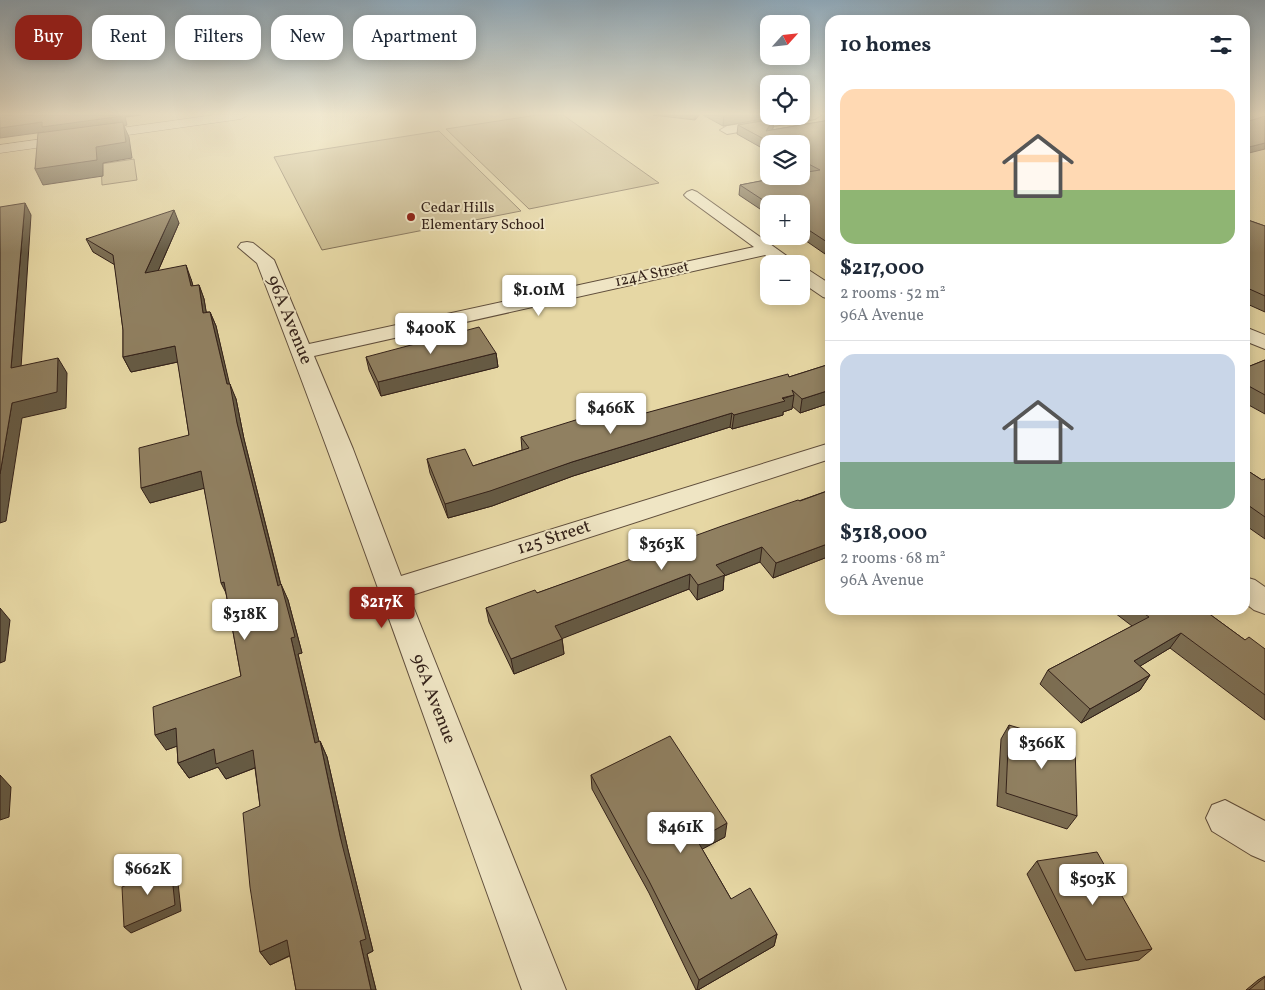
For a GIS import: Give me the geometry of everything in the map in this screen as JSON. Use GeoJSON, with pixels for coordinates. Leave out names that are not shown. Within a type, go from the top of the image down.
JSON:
{"type":"FeatureCollection","features":[{"type":"Feature","properties":{"kind":"street"},"geometry":{"type":"LineString","coordinates":[[692,194],[776,255]]}},
{"type":"Feature","properties":{"kind":"street","name":"96A Avenue"},"geometry":{"type":"LineString","coordinates":[[247,247],[264,260],[341,449],[392,590],[544,990]]}},
{"type":"Feature","properties":{"kind":"street","name":"124A Street"},"geometry":{"type":"LineString","coordinates":[[302,352],[768,249]]}},
{"type":"Feature","properties":{"kind":"street"},"geometry":{"type":"LineString","coordinates":[[810,279],[825,290]]}},
{"type":"Feature","properties":{"kind":"street"},"geometry":{"type":"LineString","coordinates":[[1250,336],[1265,343]]}},
{"type":"Feature","properties":{"kind":"street","name":"125 Street"},"geometry":{"type":"LineString","coordinates":[[392,590],[825,453]]}},
{"type":"Feature","properties":{"kind":"street"},"geometry":{"type":"LineString","coordinates":[[1250,592],[1265,602]]}},
{"type":"Feature","properties":{"kind":"street"},"geometry":{"type":"LineString","coordinates":[[1225,818],[1265,842]]}},
{"type":"Feature","properties":{"kind":"shaded area"},"geometry":{"type":"Polygon","coordinates":[[[134,161],[137,180],[102,185],[101,164],[134,161]]]}},
{"type":"Feature","properties":{"kind":"shaded area"},"geometry":{"type":"Polygon","coordinates":[[[276,161],[470,161],[521,211],[322,250],[276,161]]]}},
{"type":"Feature","properties":{"kind":"shaded area"},"geometry":{"type":"Polygon","coordinates":[[[479,161],[628,161],[659,183],[529,209],[479,161]]]}},
{"type":"Feature","properties":{"kind":"building"},"geometry":{"type":"Polygon","coordinates":[[[36,161],[89,161],[35,169],[36,161]]]}},
{"type":"Feature","properties":{"kind":"building"},"geometry":{"type":"Polygon","coordinates":[[[810,161],[825,161],[825,241],[810,231],[810,195],[760,195],[760,198],[740,185],[760,181],[760,185],[810,185],[810,172],[820,170],[810,165],[810,161]]]}},
{"type":"Feature","properties":{"kind":"building"},"geometry":{"type":"Polygon","coordinates":[[[25,203],[11,368],[58,358],[57,392],[12,403],[0,474],[0,207],[25,203]]]}},
{"type":"Feature","properties":{"kind":"building"},"geometry":{"type":"Polygon","coordinates":[[[174,210],[145,273],[186,265],[191,286],[199,285],[203,313],[210,312],[227,384],[230,384],[237,423],[278,586],[281,584],[295,637],[291,638],[315,743],[320,741],[340,836],[366,939],[360,941],[371,990],[296,990],[287,940],[260,952],[250,887],[243,813],[260,806],[253,750],[216,764],[214,749],[178,763],[176,728],[155,735],[153,707],[241,676],[224,582],[221,583],[201,471],[141,488],[139,448],[189,435],[175,346],[123,357],[123,330],[113,255],[86,239],[174,210]]]}},
{"type":"Feature","properties":{"kind":"building"},"geometry":{"type":"Polygon","coordinates":[[[1250,221],[1265,226],[1265,296],[1250,289],[1250,221]]]}},
{"type":"Feature","properties":{"kind":"building"},"geometry":{"type":"Polygon","coordinates":[[[479,327],[496,353],[378,382],[366,357],[479,327]]]}},
{"type":"Feature","properties":{"kind":"building"},"geometry":{"type":"Polygon","coordinates":[[[1265,360],[1265,395],[1250,387],[1250,366],[1265,360]]]}},
{"type":"Feature","properties":{"kind":"building"},"geometry":{"type":"Polygon","coordinates":[[[825,366],[825,392],[802,399],[792,390],[794,395],[782,398],[785,401],[734,415],[732,413],[572,462],[490,491],[445,504],[427,459],[465,449],[473,466],[529,448],[521,437],[611,409],[620,420],[788,374],[789,377],[825,366]]]}},
{"type":"Feature","properties":{"kind":"building"},"geometry":{"type":"Polygon","coordinates":[[[1250,472],[1262,480],[1265,479],[1265,517],[1250,506],[1250,472]]]}},
{"type":"Feature","properties":{"kind":"building"},"geometry":{"type":"Polygon","coordinates":[[[825,492],[825,545],[776,563],[762,547],[716,565],[725,575],[698,585],[690,574],[555,626],[562,639],[511,659],[486,608],[535,590],[537,593],[722,526],[798,500],[800,501],[825,492]]]}},
{"type":"Feature","properties":{"kind":"building"},"geometry":{"type":"Polygon","coordinates":[[[1146,615],[1211,615],[1245,640],[1249,637],[1265,649],[1265,695],[1181,633],[1134,661],[1150,675],[1090,709],[1048,670],[1149,617],[1146,615]]]}},
{"type":"Feature","properties":{"kind":"building"},"geometry":{"type":"Polygon","coordinates":[[[1009,725],[1075,745],[1077,816],[1006,793],[1009,725]]]}},
{"type":"Feature","properties":{"kind":"building"},"geometry":{"type":"Polygon","coordinates":[[[670,736],[727,823],[697,840],[731,899],[750,888],[777,934],[699,980],[649,881],[591,775],[670,736]]]}},
{"type":"Feature","properties":{"kind":"building"},"geometry":{"type":"Polygon","coordinates":[[[1097,852],[1152,949],[1086,960],[1037,861],[1097,852]]]}},
{"type":"Feature","properties":{"kind":"building"},"geometry":{"type":"Polygon","coordinates":[[[171,866],[175,905],[124,927],[122,887],[171,866]]]}},
{"type":"Feature","properties":{"kind":"building"},"geometry":{"type":"Polygon","coordinates":[[[1265,977],[1265,990],[1249,990],[1265,977]]]}},
{"type":"Feature","properties":{"kind":"place","name":"Cedar Hills Elementary School"},"geometry":{"type":"Point","coordinates":[411,217]}}]}
